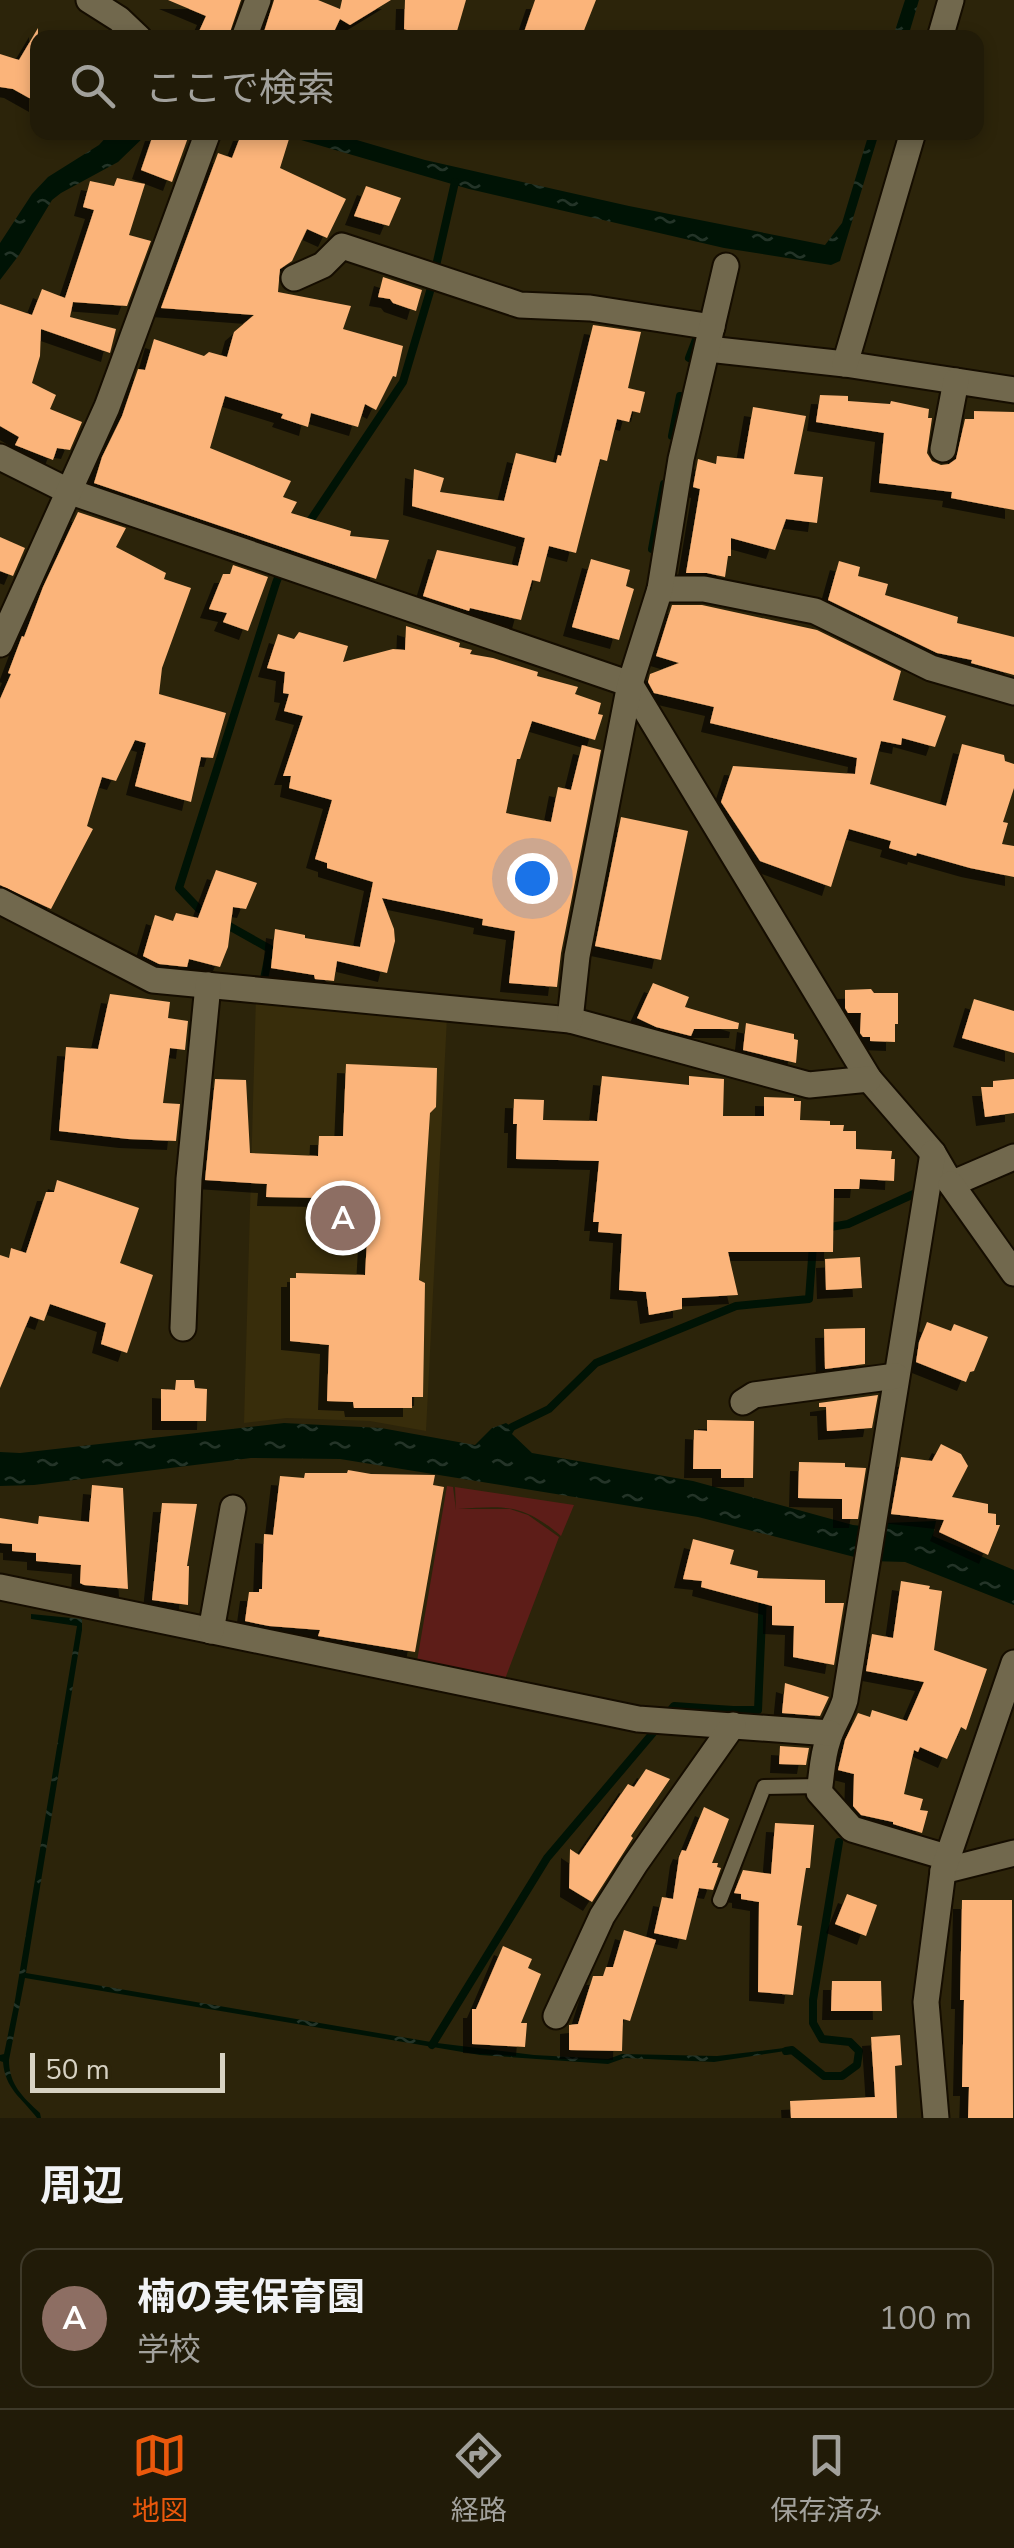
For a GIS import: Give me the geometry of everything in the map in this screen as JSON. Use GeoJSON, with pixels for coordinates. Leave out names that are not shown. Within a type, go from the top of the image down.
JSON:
{"type":"FeatureCollection","features":[{"type":"Feature","properties":{"kind":"street"},"geometry":{"type":"LineString","coordinates":[[89,0],[131,30]]}},
{"type":"Feature","properties":{"kind":"street"},"geometry":{"type":"LineString","coordinates":[[247,30],[258,0]]}},
{"type":"Feature","properties":{"kind":"street"},"geometry":{"type":"LineString","coordinates":[[943,30],[952,0]]}},
{"type":"Feature","properties":{"kind":"street"},"geometry":{"type":"LineString","coordinates":[[0,644],[106,407],[205,140]]}},
{"type":"Feature","properties":{"kind":"street"},"geometry":{"type":"LineString","coordinates":[[845,364],[911,140]]}},
{"type":"Feature","properties":{"kind":"street"},"geometry":{"type":"LineString","coordinates":[[294,278],[324,264],[342,246],[520,306],[590,308],[710,338],[1014,390]]}},
{"type":"Feature","properties":{"kind":"street"},"geometry":{"type":"LineString","coordinates":[[570,1020],[577,956],[630,684],[660,589],[680,459],[726,266]]}},
{"type":"Feature","properties":{"kind":"street"},"geometry":{"type":"LineString","coordinates":[[943,449],[956,382]]}},
{"type":"Feature","properties":{"kind":"street"},"geometry":{"type":"LineString","coordinates":[[0,457],[68,491],[630,684],[868,1078],[933,1153],[950,1184],[1014,1272]]}},
{"type":"Feature","properties":{"kind":"street"},"geometry":{"type":"LineString","coordinates":[[660,589],[704,589],[815,611],[932,668],[1014,692]]}},
{"type":"Feature","properties":{"kind":"street"},"geometry":{"type":"LineString","coordinates":[[0,901],[153,980],[570,1020],[809,1085],[868,1078]]}},
{"type":"Feature","properties":{"kind":"street"},"geometry":{"type":"LineString","coordinates":[[183,1328],[188,1179],[208,985]]}},
{"type":"Feature","properties":{"kind":"street"},"geometry":{"type":"LineString","coordinates":[[933,1153],[846,1700],[830,1733],[819,1792],[852,1829],[945,1864],[1014,1854]]}},
{"type":"Feature","properties":{"kind":"street"},"geometry":{"type":"LineString","coordinates":[[950,1184],[1014,1156]]}},
{"type":"Feature","properties":{"kind":"street"},"geometry":{"type":"LineString","coordinates":[[743,1402],[754,1394],[896,1376]]}},
{"type":"Feature","properties":{"kind":"street"},"geometry":{"type":"LineString","coordinates":[[211,1631],[234,1508]]}},
{"type":"Feature","properties":{"kind":"street"},"geometry":{"type":"LineString","coordinates":[[0,1587],[638,1719],[830,1733]]}},
{"type":"Feature","properties":{"kind":"street"},"geometry":{"type":"LineString","coordinates":[[936,2118],[926,2002],[945,1864],[1014,1663]]}},
{"type":"Feature","properties":{"kind":"street"},"geometry":{"type":"LineString","coordinates":[[556,2016],[565,1970],[732,1725]]}},
{"type":"Feature","properties":{"kind":"lane"},"geometry":{"type":"LineString","coordinates":[[720,1900],[764,1787],[820,1786]]}},
{"type":"Feature","properties":{"kind":"shaded area"},"geometry":{"type":"Polygon","coordinates":[[[256,996],[447,1017],[426,1431],[370,1421],[287,1418],[244,1423],[256,996]]]}},
{"type":"Feature","properties":{"kind":"shaded area"},"geometry":{"type":"Polygon","coordinates":[[[447,1486],[453,1487],[456,1510],[455,1487],[574,1505],[561,1536],[535,1517],[513,1509],[488,1507],[458,1509],[510,1509],[528,1515],[559,1537],[505,1679],[417,1661],[447,1486]]]}},
{"type":"Feature","properties":{"kind":"water"},"geometry":{"type":"Polygon","coordinates":[[[905,0],[919,0],[910,30],[895,30],[905,0]]]}},
{"type":"Feature","properties":{"kind":"water"},"geometry":{"type":"Polygon","coordinates":[[[104,140],[141,140],[118,162],[52,200],[0,280],[0,243],[32,194],[48,177],[104,140]]]}},
{"type":"Feature","properties":{"kind":"water"},"geometry":{"type":"Polygon","coordinates":[[[301,140],[357,140],[425,160],[629,206],[825,245],[842,223],[867,140],[877,140],[840,261],[831,265],[724,248],[469,189],[301,140]]]}},
{"type":"Feature","properties":{"kind":"water"},"geometry":{"type":"Polygon","coordinates":[[[284,1423],[381,1428],[475,1445],[492,1428],[506,1423],[532,1453],[693,1481],[853,1525],[881,1528],[885,1523],[936,1521],[933,1536],[1014,1570],[1014,1605],[905,1562],[870,1561],[698,1517],[340,1459],[251,1458],[0,1486],[0,1452],[20,1453],[284,1423]]]}},
{"type":"Feature","properties":{"kind":"water"},"geometry":{"type":"Polygon","coordinates":[[[31,1614],[82,1619],[82,1630],[26,1973],[437,2043],[534,2055],[608,2059],[622,2054],[717,2056],[792,2050],[714,2062],[625,2058],[608,2064],[480,2055],[25,1978],[9,2060],[11,2077],[40,2113],[41,2118],[37,2118],[11,2086],[0,2055],[4,2054],[15,2000],[77,1626],[31,1619],[31,1614]]]}},
{"type":"Feature","properties":{"kind":"building"},"geometry":{"type":"Polygon","coordinates":[[[168,0],[241,0],[231,30],[200,30],[206,16],[168,0]]]}},
{"type":"Feature","properties":{"kind":"building"},"geometry":{"type":"Polygon","coordinates":[[[274,0],[318,0],[340,9],[342,0],[391,0],[350,25],[340,19],[335,30],[265,30],[274,0]]]}},
{"type":"Feature","properties":{"kind":"building"},"geometry":{"type":"Polygon","coordinates":[[[405,0],[466,0],[457,30],[404,29],[405,0]]]}},
{"type":"Feature","properties":{"kind":"building"},"geometry":{"type":"Polygon","coordinates":[[[535,0],[596,0],[584,30],[525,30],[535,0]]]}},
{"type":"Feature","properties":{"kind":"building"},"geometry":{"type":"Polygon","coordinates":[[[30,41],[30,99],[0,87],[0,54],[19,60],[30,41]]]}},
{"type":"Feature","properties":{"kind":"building"},"geometry":{"type":"Polygon","coordinates":[[[151,140],[187,140],[172,182],[141,170],[151,140]]]}},
{"type":"Feature","properties":{"kind":"building"},"geometry":{"type":"Polygon","coordinates":[[[239,140],[289,140],[280,168],[346,199],[327,238],[307,229],[292,261],[280,269],[278,292],[351,306],[343,329],[403,346],[396,377],[393,376],[376,410],[365,404],[358,427],[311,413],[308,427],[281,418],[283,414],[225,396],[210,448],[291,481],[283,497],[297,502],[291,513],[351,531],[350,536],[389,540],[376,579],[94,483],[138,369],[145,370],[154,339],[204,356],[209,352],[227,357],[234,332],[254,315],[161,308],[218,153],[232,158],[239,140]]]}},
{"type":"Feature","properties":{"kind":"building"},"geometry":{"type":"Polygon","coordinates":[[[117,178],[145,184],[129,235],[151,241],[127,306],[73,302],[70,317],[116,329],[110,353],[41,329],[40,356],[32,383],[56,395],[50,409],[82,422],[70,450],[57,448],[53,460],[15,445],[19,437],[0,426],[0,304],[32,315],[42,289],[65,298],[94,210],[83,207],[90,181],[114,186],[117,178]]]}},
{"type":"Feature","properties":{"kind":"building"},"geometry":{"type":"Polygon","coordinates":[[[366,186],[401,198],[389,226],[354,216],[366,186]]]}},
{"type":"Feature","properties":{"kind":"building"},"geometry":{"type":"Polygon","coordinates":[[[383,277],[422,290],[416,311],[378,297],[383,277]]]}},
{"type":"Feature","properties":{"kind":"building"},"geometry":{"type":"Polygon","coordinates":[[[593,325],[641,332],[628,388],[645,392],[640,413],[632,411],[629,422],[617,419],[607,461],[600,459],[576,553],[549,546],[540,582],[532,580],[521,620],[470,608],[469,611],[423,596],[437,550],[518,566],[525,538],[412,506],[414,469],[444,478],[440,492],[504,501],[516,453],[556,463],[558,455],[561,456],[593,325]]]}},
{"type":"Feature","properties":{"kind":"building"},"geometry":{"type":"Polygon","coordinates":[[[820,395],[848,396],[848,401],[891,401],[929,409],[928,418],[932,418],[927,453],[941,465],[956,459],[965,419],[974,419],[974,411],[1014,412],[1014,510],[951,498],[952,492],[879,483],[884,433],[816,422],[820,395]]]}},
{"type":"Feature","properties":{"kind":"building"},"geometry":{"type":"Polygon","coordinates":[[[753,407],[806,416],[794,474],[823,477],[817,523],[786,519],[775,550],[731,538],[725,577],[686,573],[700,489],[693,487],[698,459],[716,464],[717,456],[744,459],[753,407]]]}},
{"type":"Feature","properties":{"kind":"building"},"geometry":{"type":"Polygon","coordinates":[[[78,512],[126,528],[116,547],[166,573],[164,579],[191,588],[162,668],[159,694],[226,713],[213,758],[201,757],[191,802],[135,786],[146,743],[135,740],[116,781],[102,777],[87,826],[93,829],[51,909],[0,885],[0,699],[22,636],[78,512]]]}},
{"type":"Feature","properties":{"kind":"building"},"geometry":{"type":"Polygon","coordinates":[[[0,537],[25,548],[13,576],[0,571],[0,537]]]}},
{"type":"Feature","properties":{"kind":"building"},"geometry":{"type":"Polygon","coordinates":[[[591,559],[630,570],[626,586],[634,589],[619,640],[572,627],[591,559]]]}},
{"type":"Feature","properties":{"kind":"building"},"geometry":{"type":"Polygon","coordinates":[[[839,561],[860,567],[858,576],[888,584],[885,595],[958,617],[957,623],[1014,637],[1014,675],[937,653],[828,600],[839,561]]]}},
{"type":"Feature","properties":{"kind":"building"},"geometry":{"type":"Polygon","coordinates":[[[233,565],[268,577],[248,631],[223,622],[227,613],[209,609],[223,574],[230,574],[233,565]]]}},
{"type":"Feature","properties":{"kind":"building"},"geometry":{"type":"Polygon","coordinates":[[[672,605],[702,605],[817,630],[901,671],[893,700],[946,716],[935,747],[902,738],[901,745],[881,741],[870,784],[946,806],[962,744],[1004,755],[1005,761],[1014,764],[1014,788],[1003,822],[1008,823],[1002,844],[1014,846],[1014,877],[917,853],[916,856],[889,848],[891,841],[849,829],[831,887],[760,861],[721,802],[733,766],[855,774],[857,758],[710,723],[714,707],[654,693],[648,682],[650,674],[679,663],[656,656],[672,605]]]}},
{"type":"Feature","properties":{"kind":"building"},"geometry":{"type":"Polygon","coordinates":[[[406,626],[460,643],[459,647],[472,650],[470,654],[578,687],[575,694],[601,703],[598,714],[603,715],[595,740],[532,721],[517,759],[506,813],[551,822],[558,787],[571,790],[582,745],[601,750],[557,987],[509,983],[515,931],[482,925],[483,919],[382,898],[395,941],[387,973],[337,961],[334,981],[271,968],[275,929],[360,947],[373,882],[327,868],[327,863],[315,859],[332,800],[289,788],[291,776],[283,776],[303,716],[284,711],[289,694],[283,693],[285,672],[267,668],[278,634],[294,639],[299,632],[348,646],[343,662],[393,649],[405,650],[406,626]]]}},
{"type":"Feature","properties":{"kind":"building"},"geometry":{"type":"Polygon","coordinates":[[[621,817],[688,831],[661,960],[595,946],[621,817]]]}},
{"type":"Feature","properties":{"kind":"building"},"geometry":{"type":"Polygon","coordinates":[[[216,870],[257,883],[246,909],[233,907],[228,947],[220,967],[189,959],[187,967],[159,964],[143,956],[155,915],[173,921],[176,913],[198,918],[216,870]]]}},
{"type":"Feature","properties":{"kind":"building"},"geometry":{"type":"Polygon","coordinates":[[[653,983],[689,997],[685,1007],[739,1023],[738,1029],[694,1029],[691,1036],[637,1018],[653,983]]]}},
{"type":"Feature","properties":{"kind":"building"},"geometry":{"type":"Polygon","coordinates":[[[871,989],[874,993],[898,993],[895,1042],[863,1037],[861,1013],[848,1013],[845,1008],[845,990],[871,989]]]}},
{"type":"Feature","properties":{"kind":"building"},"geometry":{"type":"Polygon","coordinates":[[[110,994],[170,1002],[168,1018],[188,1021],[185,1050],[170,1048],[163,1103],[180,1104],[176,1141],[59,1131],[66,1047],[98,1049],[110,994]]]}},
{"type":"Feature","properties":{"kind":"building"},"geometry":{"type":"Polygon","coordinates":[[[974,999],[1014,1011],[1014,1053],[962,1038],[974,999]]]}},
{"type":"Feature","properties":{"kind":"building"},"geometry":{"type":"Polygon","coordinates":[[[746,1023],[794,1034],[798,1040],[796,1063],[743,1050],[746,1023]]]}},
{"type":"Feature","properties":{"kind":"building"},"geometry":{"type":"Polygon","coordinates":[[[346,1064],[437,1068],[436,1107],[430,1113],[419,1280],[425,1283],[423,1397],[412,1397],[412,1408],[354,1408],[353,1402],[327,1401],[329,1345],[290,1341],[290,1278],[296,1278],[296,1273],[365,1275],[369,1205],[323,1204],[323,1198],[266,1197],[267,1184],[205,1180],[215,1079],[246,1080],[250,1153],[318,1156],[319,1136],[343,1136],[346,1064]]]}},
{"type":"Feature","properties":{"kind":"building"},"geometry":{"type":"Polygon","coordinates":[[[602,1076],[689,1085],[689,1076],[724,1079],[723,1116],[764,1116],[764,1097],[794,1098],[801,1101],[800,1120],[830,1121],[830,1125],[844,1125],[843,1131],[856,1131],[856,1149],[892,1151],[894,1181],[860,1179],[859,1189],[834,1189],[833,1252],[728,1252],[738,1295],[682,1298],[682,1309],[649,1315],[646,1292],[619,1290],[622,1234],[598,1232],[599,1222],[593,1222],[599,1161],[516,1159],[514,1099],[544,1100],[543,1120],[597,1121],[602,1076]]]}},
{"type":"Feature","properties":{"kind":"building"},"geometry":{"type":"Polygon","coordinates":[[[1014,1079],[1014,1113],[985,1117],[981,1087],[993,1087],[993,1081],[1014,1079]]]}},
{"type":"Feature","properties":{"kind":"building"},"geometry":{"type":"Polygon","coordinates":[[[57,1180],[139,1208],[120,1263],[153,1275],[127,1353],[101,1344],[106,1323],[50,1304],[44,1321],[30,1316],[0,1388],[0,1255],[9,1258],[11,1248],[26,1253],[46,1192],[54,1192],[57,1180]]]}},
{"type":"Feature","properties":{"kind":"building"},"geometry":{"type":"Polygon","coordinates":[[[860,1257],[862,1288],[826,1290],[825,1259],[860,1257]]]}},
{"type":"Feature","properties":{"kind":"building"},"geometry":{"type":"Polygon","coordinates":[[[927,1322],[951,1331],[954,1324],[988,1337],[966,1382],[916,1362],[927,1322]]]}},
{"type":"Feature","properties":{"kind":"building"},"geometry":{"type":"Polygon","coordinates":[[[865,1328],[865,1364],[825,1369],[824,1329],[865,1328]]]}},
{"type":"Feature","properties":{"kind":"building"},"geometry":{"type":"Polygon","coordinates":[[[176,1380],[194,1380],[195,1388],[207,1389],[206,1421],[161,1421],[161,1389],[175,1390],[176,1380]]]}},
{"type":"Feature","properties":{"kind":"building"},"geometry":{"type":"Polygon","coordinates":[[[878,1395],[872,1428],[827,1431],[826,1407],[819,1407],[819,1403],[878,1395]]]}},
{"type":"Feature","properties":{"kind":"building"},"geometry":{"type":"Polygon","coordinates":[[[707,1420],[754,1421],[753,1478],[721,1478],[721,1469],[693,1469],[694,1430],[707,1431],[707,1420]]]}},
{"type":"Feature","properties":{"kind":"building"},"geometry":{"type":"Polygon","coordinates":[[[941,1444],[961,1454],[968,1466],[952,1497],[988,1504],[988,1513],[996,1514],[996,1525],[1000,1525],[988,1555],[939,1532],[944,1520],[891,1514],[901,1457],[932,1461],[941,1444]]]}},
{"type":"Feature","properties":{"kind":"building"},"geometry":{"type":"Polygon","coordinates":[[[799,1462],[845,1463],[845,1467],[866,1468],[858,1519],[842,1519],[842,1499],[798,1498],[799,1462]]]}},
{"type":"Feature","properties":{"kind":"building"},"geometry":{"type":"Polygon","coordinates":[[[348,1470],[435,1475],[433,1485],[444,1487],[415,1652],[318,1636],[320,1630],[245,1621],[249,1592],[262,1589],[264,1534],[273,1535],[280,1476],[304,1478],[305,1473],[348,1470]]]}},
{"type":"Feature","properties":{"kind":"building"},"geometry":{"type":"Polygon","coordinates":[[[92,1485],[123,1488],[128,1589],[84,1585],[80,1583],[81,1565],[36,1561],[36,1553],[12,1551],[12,1544],[0,1543],[0,1518],[38,1524],[39,1516],[89,1522],[92,1485]]]}},
{"type":"Feature","properties":{"kind":"building"},"geometry":{"type":"Polygon","coordinates":[[[162,1503],[197,1504],[187,1566],[188,1605],[152,1600],[162,1503]]]}},
{"type":"Feature","properties":{"kind":"building"},"geometry":{"type":"Polygon","coordinates":[[[693,1539],[734,1550],[730,1564],[758,1571],[757,1578],[825,1580],[825,1603],[844,1603],[834,1665],[793,1657],[794,1626],[772,1625],[772,1606],[701,1587],[702,1581],[683,1579],[693,1539]]]}},
{"type":"Feature","properties":{"kind":"building"},"geometry":{"type":"Polygon","coordinates":[[[901,1581],[942,1591],[934,1650],[987,1669],[966,1730],[961,1727],[947,1759],[920,1747],[918,1752],[914,1750],[904,1794],[923,1799],[920,1810],[928,1811],[922,1833],[861,1815],[853,1806],[854,1774],[838,1770],[845,1740],[858,1713],[870,1717],[872,1710],[907,1721],[924,1682],[866,1671],[872,1634],[893,1638],[901,1581]]]}},
{"type":"Feature","properties":{"kind":"building"},"geometry":{"type":"Polygon","coordinates":[[[785,1683],[829,1697],[820,1716],[782,1713],[785,1683]]]}},
{"type":"Feature","properties":{"kind":"building"},"geometry":{"type":"Polygon","coordinates":[[[780,1746],[809,1748],[806,1765],[779,1764],[780,1746]]]}},
{"type":"Feature","properties":{"kind":"building"},"geometry":{"type":"Polygon","coordinates":[[[646,1769],[670,1779],[592,1902],[569,1888],[570,1849],[579,1855],[628,1784],[634,1787],[646,1769]]]}},
{"type":"Feature","properties":{"kind":"building"},"geometry":{"type":"Polygon","coordinates":[[[704,1807],[729,1819],[712,1863],[721,1868],[713,1890],[699,1888],[686,1940],[654,1933],[662,1897],[673,1899],[679,1857],[682,1850],[686,1851],[704,1807]]]}},
{"type":"Feature","properties":{"kind":"building"},"geometry":{"type":"Polygon","coordinates":[[[775,1823],[814,1825],[810,1868],[806,1868],[797,1925],[802,1926],[793,1995],[758,1992],[759,1902],[741,1899],[741,1894],[734,1893],[743,1870],[771,1874],[775,1823]]]}},
{"type":"Feature","properties":{"kind":"building"},"geometry":{"type":"Polygon","coordinates":[[[847,1894],[877,1905],[866,1936],[835,1924],[847,1894]]]}},
{"type":"Feature","properties":{"kind":"building"},"geometry":{"type":"Polygon","coordinates":[[[962,1900],[1012,1900],[1013,2118],[968,2118],[969,2087],[962,2087],[962,1900]]]}},
{"type":"Feature","properties":{"kind":"building"},"geometry":{"type":"Polygon","coordinates":[[[624,1930],[656,1940],[630,2021],[623,2019],[622,2051],[569,2050],[569,2025],[578,2024],[593,1976],[603,1976],[606,1967],[613,1967],[624,1930]]]}},
{"type":"Feature","properties":{"kind":"building"},"geometry":{"type":"Polygon","coordinates":[[[503,1946],[532,1959],[528,1968],[541,1974],[521,2023],[527,2023],[525,2047],[472,2044],[472,2009],[476,2009],[503,1946]]]}},
{"type":"Feature","properties":{"kind":"building"},"geometry":{"type":"Polygon","coordinates":[[[832,1981],[881,1981],[882,2011],[831,2011],[832,1981]]]}},
{"type":"Feature","properties":{"kind":"building"},"geometry":{"type":"Polygon","coordinates":[[[900,2035],[902,2065],[895,2066],[897,2118],[791,2118],[790,2101],[875,2097],[871,2037],[900,2035]]]}},
{"type":"Feature","properties":{"kind":"waterway"},"geometry":{"type":"LineString","coordinates":[[308,524],[403,382],[431,288],[455,182]]}},
{"type":"Feature","properties":{"kind":"waterway"},"geometry":{"type":"LineString","coordinates":[[689,358],[700,329]]}},
{"type":"Feature","properties":{"kind":"waterway"},"geometry":{"type":"LineString","coordinates":[[672,436],[680,396]]}},
{"type":"Feature","properties":{"kind":"waterway"},"geometry":{"type":"LineString","coordinates":[[652,549],[664,484]]}},
{"type":"Feature","properties":{"kind":"waterway"},"geometry":{"type":"LineString","coordinates":[[210,916],[179,888],[276,583],[294,543]]}},
{"type":"Feature","properties":{"kind":"waterway"},"geometry":{"type":"LineString","coordinates":[[222,922],[270,949],[264,979]]}},
{"type":"Feature","properties":{"kind":"waterway"},"geometry":{"type":"LineString","coordinates":[[825,1228],[848,1224],[918,1192]]}},
{"type":"Feature","properties":{"kind":"waterway"},"geometry":{"type":"LineString","coordinates":[[512,1427],[549,1409],[596,1363],[736,1306],[809,1299],[813,1245]]}},
{"type":"Feature","properties":{"kind":"waterway"},"geometry":{"type":"LineString","coordinates":[[666,1716],[674,1706],[758,1710],[763,1595]]}},
{"type":"Feature","properties":{"kind":"waterway"},"geometry":{"type":"LineString","coordinates":[[432,2045],[547,1858],[658,1727]]}},
{"type":"Feature","properties":{"kind":"waterway"},"geometry":{"type":"LineString","coordinates":[[786,2051],[792,2050],[824,2076],[842,2076],[857,2065],[859,2051],[850,2042],[822,2039],[813,2023],[813,2000],[839,1842]]}},
{"type":"Feature","properties":{"kind":"place","name":"楠の実保育園"},"geometry":{"type":"Point","coordinates":[343,1218]}}]}
